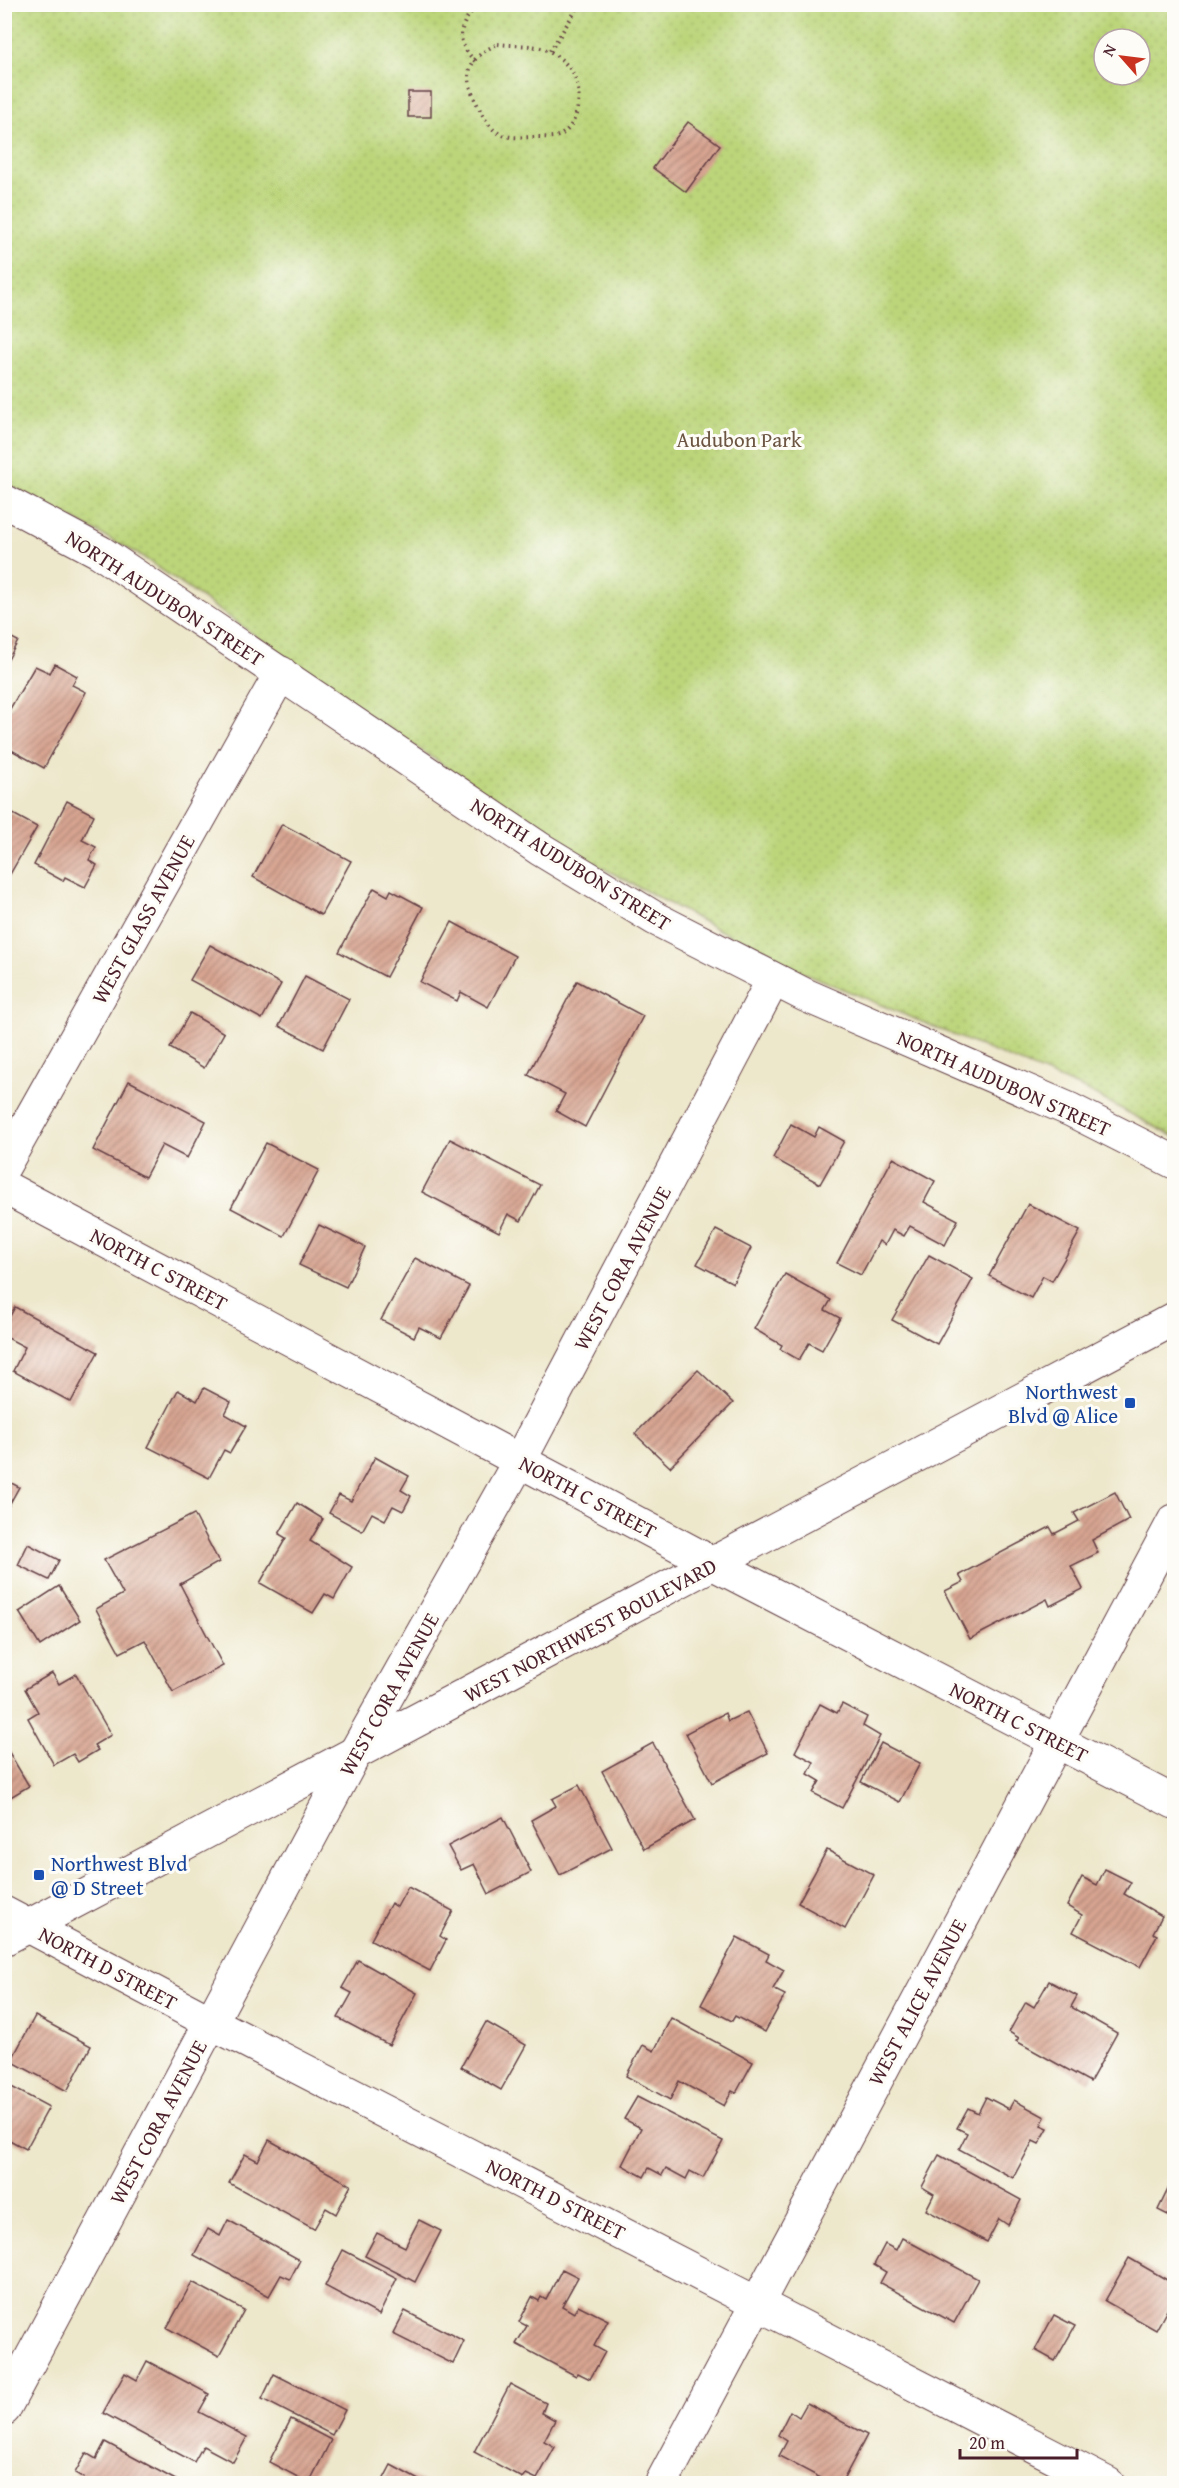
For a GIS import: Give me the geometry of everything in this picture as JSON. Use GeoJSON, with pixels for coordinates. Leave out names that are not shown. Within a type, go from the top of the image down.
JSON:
{"type":"FeatureCollection","features":[{"type":"Feature","properties":{"kind":"street","name":"NORTH AUDUBON STREET"},"geometry":{"type":"LineString","coordinates":[[4,501],[100,552],[540,849],[656,919],[773,980],[910,1042],[1071,1110],[1174,1162]]}},
{"type":"Feature","properties":{"kind":"street","name":"WEST GLASS AVENUE"},"geometry":{"type":"LineString","coordinates":[[4,1166],[281,673]]}},
{"type":"Feature","properties":{"kind":"street","name":"WEST CORA AVENUE"},"geometry":{"type":"LineString","coordinates":[[4,2409],[354,1755],[520,1460],[773,980]]}},
{"type":"Feature","properties":{"kind":"street","name":"NORTH C STREET"},"geometry":{"type":"LineString","coordinates":[[4,1187],[714,1564],[1174,1802]]}},
{"type":"Feature","properties":{"kind":"street","name":"WEST NORTHWEST BOULEVARD"},"geometry":{"type":"LineString","coordinates":[[13,1926],[354,1755],[1174,1319]]}},
{"type":"Feature","properties":{"kind":"street","name":"WEST ALICE AVENUE"},"geometry":{"type":"LineString","coordinates":[[661,2484],[1174,1521]]}},
{"type":"Feature","properties":{"kind":"street","name":"NORTH D STREET"},"geometry":{"type":"LineString","coordinates":[[13,1926],[212,2023],[1108,2484]]}},
{"type":"Feature","properties":{"kind":"path"},"geometry":{"type":"LineString","coordinates":[[475,61],[464,50],[461,37],[466,19],[477,4]]}},
{"type":"Feature","properties":{"kind":"path"},"geometry":{"type":"LineString","coordinates":[[550,51],[580,4]]}},
{"type":"Feature","properties":{"kind":"path"},"geometry":{"type":"LineString","coordinates":[[498,44],[537,46],[550,51],[574,75],[577,90],[576,115],[570,127],[558,136],[511,138],[498,133],[486,122],[469,89],[470,70],[475,61],[482,52],[498,44]]}},
{"type":"Feature","properties":{"kind":"green space","name":"Audubon Park"},"geometry":{"type":"Polygon","coordinates":[[[4,5],[1174,5],[1174,1137],[1088,1091],[785,965],[580,856],[386,727],[140,555],[5,483],[4,5]]]}},
{"type":"Feature","properties":{"kind":"building"},"geometry":{"type":"Polygon","coordinates":[[[408,92],[431,92],[431,117],[408,117],[408,92]]]}},
{"type":"Feature","properties":{"kind":"building"},"geometry":{"type":"Polygon","coordinates":[[[688,122],[720,145],[686,192],[653,168],[688,122]]]}},
{"type":"Feature","properties":{"kind":"building"},"geometry":{"type":"Polygon","coordinates":[[[4,634],[18,641],[4,667],[4,634]]]}},
{"type":"Feature","properties":{"kind":"building"},"geometry":{"type":"Polygon","coordinates":[[[55,664],[77,676],[72,685],[86,692],[44,768],[4,746],[4,719],[35,666],[50,673],[55,664]]]}},
{"type":"Feature","properties":{"kind":"building"},"geometry":{"type":"Polygon","coordinates":[[[67,801],[94,815],[82,840],[96,847],[89,860],[97,865],[85,887],[65,877],[63,881],[34,865],[67,801]]]}},
{"type":"Feature","properties":{"kind":"building"},"geometry":{"type":"Polygon","coordinates":[[[4,809],[37,827],[9,876],[4,873],[4,809]]]}},
{"type":"Feature","properties":{"kind":"building"},"geometry":{"type":"Polygon","coordinates":[[[282,824],[351,861],[321,915],[253,877],[282,824]]]}},
{"type":"Feature","properties":{"kind":"building"},"geometry":{"type":"Polygon","coordinates":[[[374,888],[388,896],[391,890],[423,907],[386,977],[339,952],[374,888]]]}},
{"type":"Feature","properties":{"kind":"building"},"geometry":{"type":"Polygon","coordinates":[[[452,922],[515,956],[488,1007],[461,992],[457,1001],[420,982],[452,922]]]}},
{"type":"Feature","properties":{"kind":"building"},"geometry":{"type":"Polygon","coordinates":[[[210,945],[281,984],[262,1019],[190,980],[210,945]]]}},
{"type":"Feature","properties":{"kind":"building"},"geometry":{"type":"Polygon","coordinates":[[[305,976],[349,999],[323,1049],[279,1026],[305,976]]]}},
{"type":"Feature","properties":{"kind":"building"},"geometry":{"type":"Polygon","coordinates":[[[577,981],[643,1016],[585,1127],[556,1111],[565,1094],[528,1075],[577,981]]]}},
{"type":"Feature","properties":{"kind":"building"},"geometry":{"type":"Polygon","coordinates":[[[190,1013],[224,1033],[204,1068],[170,1048],[190,1013]]]}},
{"type":"Feature","properties":{"kind":"building"},"geometry":{"type":"Polygon","coordinates":[[[129,1081],[206,1121],[187,1158],[162,1145],[145,1177],[93,1150],[129,1081]]]}},
{"type":"Feature","properties":{"kind":"building"},"geometry":{"type":"Polygon","coordinates":[[[791,1124],[814,1137],[819,1127],[844,1141],[820,1184],[773,1158],[791,1124]]]}},
{"type":"Feature","properties":{"kind":"building"},"geometry":{"type":"Polygon","coordinates":[[[450,1139],[540,1185],[521,1221],[508,1214],[499,1232],[422,1192],[450,1139]]]}},
{"type":"Feature","properties":{"kind":"building"},"geometry":{"type":"Polygon","coordinates":[[[266,1143],[319,1170],[284,1236],[231,1208],[266,1143]]]}},
{"type":"Feature","properties":{"kind":"building"},"geometry":{"type":"Polygon","coordinates":[[[893,1158],[935,1181],[924,1202],[958,1220],[945,1245],[910,1226],[904,1236],[893,1230],[885,1245],[879,1241],[861,1275],[837,1263],[893,1158]]]}},
{"type":"Feature","properties":{"kind":"building"},"geometry":{"type":"Polygon","coordinates":[[[1028,1204],[1080,1231],[1052,1281],[1043,1276],[1031,1298],[989,1276],[1028,1204]]]}},
{"type":"Feature","properties":{"kind":"building"},"geometry":{"type":"Polygon","coordinates":[[[319,1225],[365,1247],[346,1287],[299,1265],[319,1225]]]}},
{"type":"Feature","properties":{"kind":"building"},"geometry":{"type":"Polygon","coordinates":[[[716,1230],[751,1248],[733,1283],[697,1264],[716,1230]]]}},
{"type":"Feature","properties":{"kind":"building"},"geometry":{"type":"Polygon","coordinates":[[[929,1255],[973,1279],[937,1344],[892,1320],[929,1255]]]}},
{"type":"Feature","properties":{"kind":"building"},"geometry":{"type":"Polygon","coordinates":[[[415,1258],[469,1286],[441,1338],[419,1327],[414,1337],[381,1320],[415,1258]]]}},
{"type":"Feature","properties":{"kind":"building"},"geometry":{"type":"Polygon","coordinates":[[[785,1274],[831,1300],[825,1310],[840,1318],[822,1350],[809,1343],[799,1360],[780,1349],[782,1345],[754,1329],[785,1274]]]}},
{"type":"Feature","properties":{"kind":"building"},"geometry":{"type":"Polygon","coordinates":[[[15,1307],[98,1352],[71,1402],[13,1371],[25,1347],[4,1336],[4,1327],[15,1307]]]}},
{"type":"Feature","properties":{"kind":"building"},"geometry":{"type":"Polygon","coordinates":[[[698,1370],[733,1403],[670,1467],[635,1434],[698,1370]]]}},
{"type":"Feature","properties":{"kind":"building"},"geometry":{"type":"Polygon","coordinates":[[[204,1388],[231,1402],[225,1414],[246,1426],[230,1453],[224,1450],[209,1478],[148,1447],[178,1390],[197,1401],[204,1388]]]}},
{"type":"Feature","properties":{"kind":"building"},"geometry":{"type":"Polygon","coordinates":[[[375,1457],[409,1476],[401,1490],[411,1496],[403,1511],[393,1506],[385,1520],[372,1513],[362,1531],[329,1513],[339,1495],[351,1501],[375,1457]]]}},
{"type":"Feature","properties":{"kind":"building"},"geometry":{"type":"Polygon","coordinates":[[[4,1479],[19,1487],[4,1514],[4,1479]]]}},
{"type":"Feature","properties":{"kind":"building"},"geometry":{"type":"Polygon","coordinates":[[[1115,1492],[1129,1520],[1092,1540],[1098,1553],[1071,1566],[1083,1589],[1050,1606],[1047,1599],[970,1639],[945,1591],[963,1582],[959,1575],[1050,1527],[1054,1534],[1079,1521],[1074,1513],[1115,1492]]]}},
{"type":"Feature","properties":{"kind":"building"},"geometry":{"type":"Polygon","coordinates":[[[297,1503],[323,1519],[310,1541],[352,1567],[334,1599],[325,1594],[313,1613],[260,1583],[286,1538],[279,1534],[297,1503]]]}},
{"type":"Feature","properties":{"kind":"building"},"geometry":{"type":"Polygon","coordinates":[[[194,1514],[219,1562],[180,1584],[223,1666],[173,1692],[145,1640],[120,1653],[96,1609],[123,1594],[104,1560],[194,1514]]]}},
{"type":"Feature","properties":{"kind":"building"},"geometry":{"type":"Polygon","coordinates":[[[28,1544],[59,1560],[49,1580],[18,1565],[28,1544]]]}},
{"type":"Feature","properties":{"kind":"building"},"geometry":{"type":"Polygon","coordinates":[[[59,1586],[80,1620],[40,1646],[19,1612],[59,1586]]]}},
{"type":"Feature","properties":{"kind":"building"},"geometry":{"type":"Polygon","coordinates":[[[52,1673],[59,1684],[76,1674],[111,1735],[94,1745],[98,1750],[78,1762],[73,1754],[54,1765],[28,1718],[38,1712],[25,1689],[52,1673]]]}},
{"type":"Feature","properties":{"kind":"building"},"geometry":{"type":"Polygon","coordinates":[[[820,1704],[837,1713],[842,1704],[867,1717],[863,1726],[880,1736],[842,1808],[813,1793],[820,1781],[808,1774],[814,1762],[795,1752],[820,1704]]]}},
{"type":"Feature","properties":{"kind":"building"},"geometry":{"type":"Polygon","coordinates":[[[747,1712],[768,1753],[712,1783],[686,1733],[725,1713],[728,1721],[747,1712]]]}},
{"type":"Feature","properties":{"kind":"building"},"geometry":{"type":"Polygon","coordinates":[[[653,1743],[695,1820],[644,1849],[602,1771],[653,1743]]]}},
{"type":"Feature","properties":{"kind":"building"},"geometry":{"type":"Polygon","coordinates":[[[881,1743],[920,1763],[900,1802],[861,1782],[881,1743]]]}},
{"type":"Feature","properties":{"kind":"building"},"geometry":{"type":"Polygon","coordinates":[[[7,1749],[29,1786],[4,1801],[4,1751],[7,1749]]]}},
{"type":"Feature","properties":{"kind":"building"},"geometry":{"type":"Polygon","coordinates":[[[579,1785],[612,1848],[560,1875],[531,1820],[556,1806],[552,1799],[579,1785]]]}},
{"type":"Feature","properties":{"kind":"building"},"geometry":{"type":"Polygon","coordinates":[[[503,1817],[531,1872],[489,1894],[474,1864],[461,1870],[448,1846],[503,1817]]]}},
{"type":"Feature","properties":{"kind":"building"},"geometry":{"type":"Polygon","coordinates":[[[827,1850],[874,1875],[845,1929],[798,1903],[827,1850]]]}},
{"type":"Feature","properties":{"kind":"building"},"geometry":{"type":"Polygon","coordinates":[[[1105,1869],[1131,1882],[1124,1894],[1162,1916],[1153,1933],[1157,1935],[1140,1967],[1073,1932],[1082,1915],[1067,1906],[1082,1877],[1097,1885],[1105,1869]]]}},
{"type":"Feature","properties":{"kind":"building"},"geometry":{"type":"Polygon","coordinates":[[[408,1887],[453,1911],[440,1936],[446,1940],[430,1971],[371,1940],[391,1903],[397,1907],[408,1887]]]}},
{"type":"Feature","properties":{"kind":"building"},"geometry":{"type":"Polygon","coordinates":[[[737,1937],[769,1954],[766,1960],[784,1970],[773,1989],[785,1995],[765,2032],[735,2016],[732,2021],[701,2005],[737,1937]]]}},
{"type":"Feature","properties":{"kind":"building"},"geometry":{"type":"Polygon","coordinates":[[[358,1960],[417,1993],[389,2045],[338,2018],[352,1993],[342,1988],[358,1960]]]}},
{"type":"Feature","properties":{"kind":"building"},"geometry":{"type":"Polygon","coordinates":[[[1049,1981],[1077,1996],[1071,2007],[1117,2033],[1090,2082],[1016,2041],[1019,2038],[1009,2032],[1026,2002],[1034,2007],[1049,1981]]]}},
{"type":"Feature","properties":{"kind":"building"},"geometry":{"type":"Polygon","coordinates":[[[35,2016],[91,2046],[67,2091],[11,2061],[35,2016]]]}},
{"type":"Feature","properties":{"kind":"building"},"geometry":{"type":"Polygon","coordinates":[[[671,2018],[753,2062],[736,2093],[732,2091],[724,2106],[679,2081],[670,2100],[626,2076],[643,2045],[654,2051],[671,2018]]]}},
{"type":"Feature","properties":{"kind":"building"},"geometry":{"type":"Polygon","coordinates":[[[486,2022],[526,2045],[501,2090],[461,2067],[486,2022]]]}},
{"type":"Feature","properties":{"kind":"building"},"geometry":{"type":"Polygon","coordinates":[[[4,2083],[49,2107],[26,2149],[4,2137],[4,2083]]]}},
{"type":"Feature","properties":{"kind":"building"},"geometry":{"type":"Polygon","coordinates":[[[637,2097],[723,2141],[703,2178],[690,2171],[686,2179],[666,2168],[662,2175],[649,2168],[644,2177],[622,2165],[641,2128],[624,2119],[637,2097]]]}},
{"type":"Feature","properties":{"kind":"building"},"geometry":{"type":"Polygon","coordinates":[[[986,2097],[1009,2109],[1014,2100],[1045,2117],[1041,2125],[1048,2128],[1039,2144],[1033,2141],[1013,2178],[959,2149],[967,2133],[957,2128],[968,2108],[978,2113],[986,2097]]]}},
{"type":"Feature","properties":{"kind":"building"},"geometry":{"type":"Polygon","coordinates":[[[269,2140],[351,2185],[336,2214],[326,2208],[314,2229],[229,2183],[245,2154],[258,2161],[269,2140]]]}},
{"type":"Feature","properties":{"kind":"building"},"geometry":{"type":"Polygon","coordinates":[[[939,2155],[1021,2200],[1008,2225],[999,2219],[987,2242],[926,2210],[934,2194],[922,2187],[939,2155]]]}},
{"type":"Feature","properties":{"kind":"building"},"geometry":{"type":"Polygon","coordinates":[[[1174,2177],[1174,2218],[1158,2210],[1174,2177]]]}},
{"type":"Feature","properties":{"kind":"building"},"geometry":{"type":"Polygon","coordinates":[[[228,2220],[300,2260],[290,2279],[281,2275],[269,2296],[194,2255],[208,2229],[220,2236],[228,2220]]]}},
{"type":"Feature","properties":{"kind":"building"},"geometry":{"type":"Polygon","coordinates":[[[419,2220],[441,2231],[415,2282],[365,2256],[377,2233],[405,2247],[419,2220]]]}},
{"type":"Feature","properties":{"kind":"building"},"geometry":{"type":"Polygon","coordinates":[[[902,2238],[978,2279],[954,2323],[880,2283],[886,2272],[874,2265],[885,2244],[896,2250],[902,2238]]]}},
{"type":"Feature","properties":{"kind":"building"},"geometry":{"type":"Polygon","coordinates":[[[343,2250],[397,2278],[379,2315],[325,2286],[343,2250]]]}},
{"type":"Feature","properties":{"kind":"building"},"geometry":{"type":"Polygon","coordinates":[[[1129,2258],[1174,2284],[1174,2297],[1156,2330],[1105,2301],[1129,2258]]]}},
{"type":"Feature","properties":{"kind":"building"},"geometry":{"type":"Polygon","coordinates":[[[562,2269],[578,2277],[562,2306],[574,2313],[578,2305],[608,2320],[594,2346],[605,2352],[590,2379],[578,2373],[576,2376],[516,2344],[527,2326],[519,2322],[532,2297],[539,2301],[541,2297],[546,2300],[562,2269]]]}},
{"type":"Feature","properties":{"kind":"building"},"geometry":{"type":"Polygon","coordinates":[[[192,2282],[244,2310],[219,2356],[167,2328],[192,2282]]]}},
{"type":"Feature","properties":{"kind":"building"},"geometry":{"type":"Polygon","coordinates":[[[405,2311],[464,2341],[453,2364],[393,2334],[405,2311]]]}},
{"type":"Feature","properties":{"kind":"building"},"geometry":{"type":"Polygon","coordinates":[[[1054,2315],[1075,2326],[1055,2361],[1035,2350],[1054,2315]]]}},
{"type":"Feature","properties":{"kind":"building"},"geometry":{"type":"Polygon","coordinates":[[[147,2361],[209,2394],[199,2412],[247,2437],[233,2462],[203,2446],[194,2462],[103,2413],[125,2373],[137,2380],[147,2361]]]}},
{"type":"Feature","properties":{"kind":"building"},"geometry":{"type":"Polygon","coordinates":[[[274,2374],[345,2410],[332,2435],[262,2399],[274,2374]]]}},
{"type":"Feature","properties":{"kind":"building"},"geometry":{"type":"Polygon","coordinates":[[[510,2384],[546,2403],[542,2413],[555,2420],[544,2441],[555,2447],[537,2479],[526,2474],[523,2478],[474,2452],[510,2384]]]}},
{"type":"Feature","properties":{"kind":"building"},"geometry":{"type":"Polygon","coordinates":[[[807,2403],[867,2435],[841,2484],[832,2484],[779,2456],[787,2441],[778,2435],[790,2411],[799,2417],[807,2403]]]}},
{"type":"Feature","properties":{"kind":"building"},"geometry":{"type":"Polygon","coordinates":[[[291,2419],[331,2440],[309,2483],[269,2462],[291,2419]]]}},
{"type":"Feature","properties":{"kind":"building"},"geometry":{"type":"Polygon","coordinates":[[[105,2442],[183,2484],[81,2484],[84,2478],[75,2473],[86,2453],[96,2459],[105,2442]]]}},
{"type":"Feature","properties":{"kind":"building"},"geometry":{"type":"Polygon","coordinates":[[[391,2465],[426,2484],[381,2484],[391,2465]]]}},
{"type":"Feature","properties":{"kind":"place","name":"Northwest Blvd @ Alice"},"geometry":{"type":"Point","coordinates":[1130,1403]}},
{"type":"Feature","properties":{"kind":"place","name":"Northwest Blvd @ D Street"},"geometry":{"type":"Point","coordinates":[39,1875]}}]}
